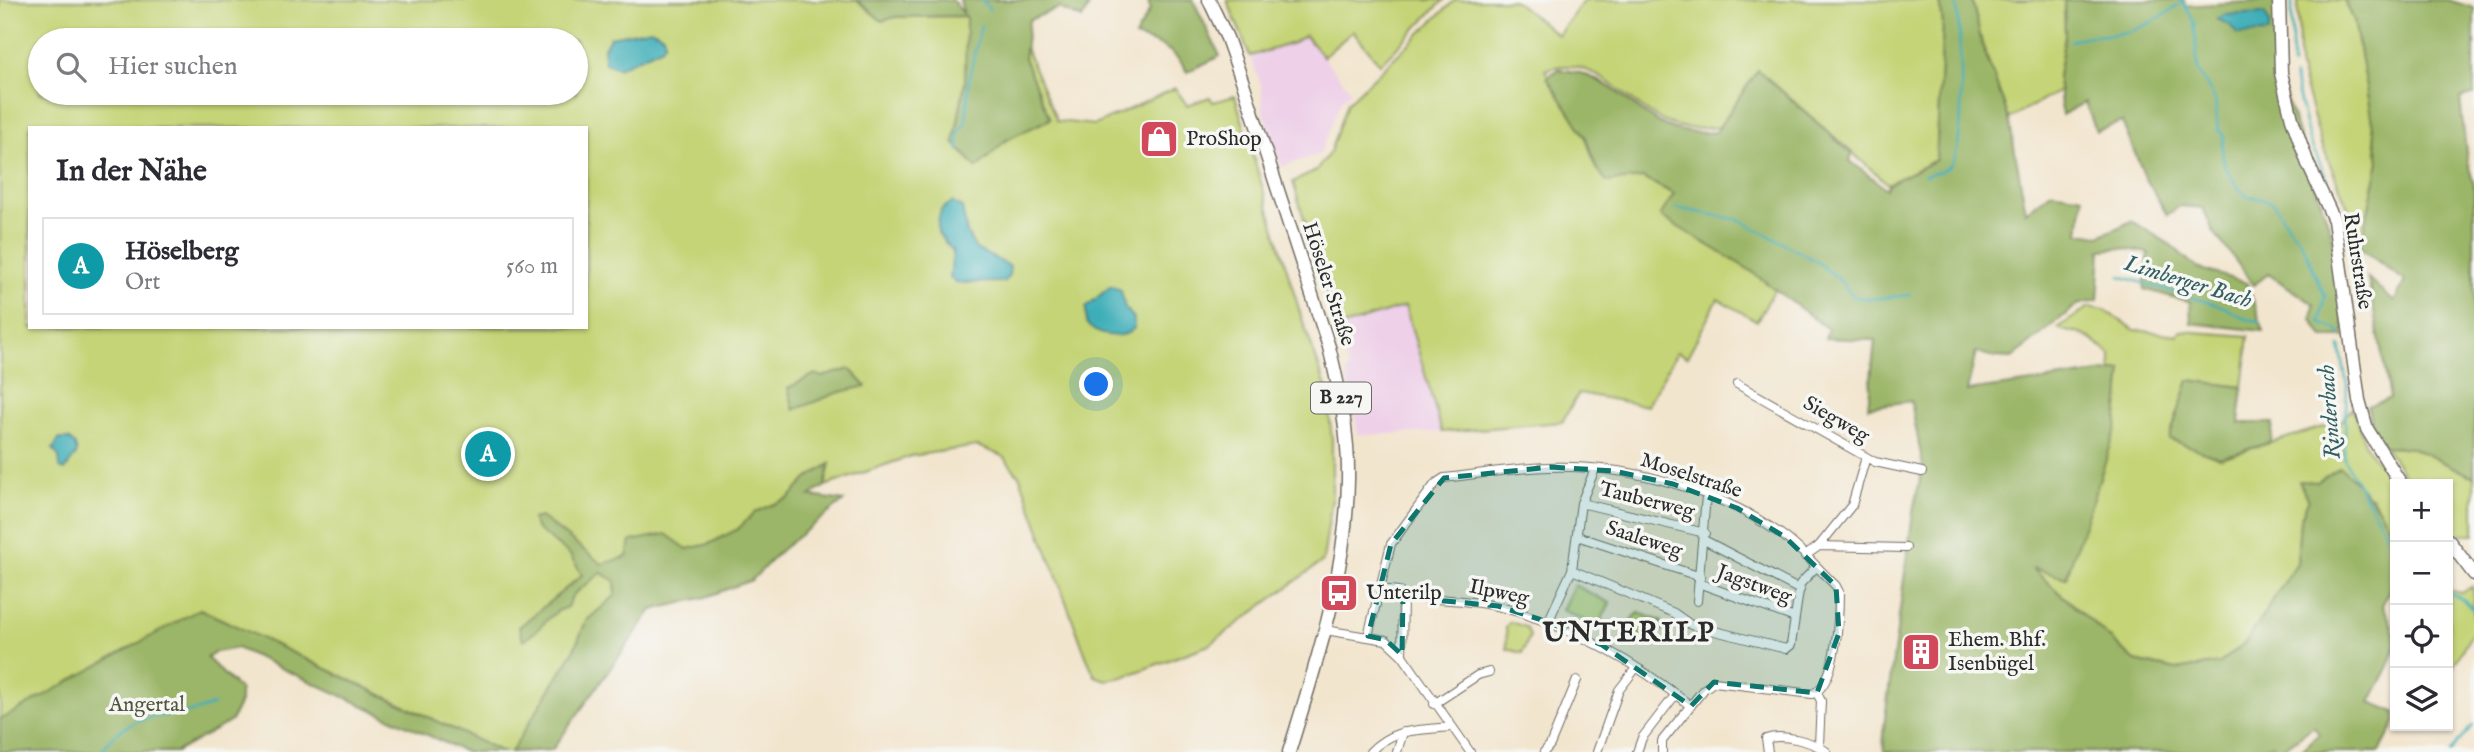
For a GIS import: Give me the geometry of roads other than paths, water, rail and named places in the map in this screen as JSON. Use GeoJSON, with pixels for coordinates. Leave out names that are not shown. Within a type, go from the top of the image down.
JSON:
{"type":"FeatureCollection","features":[{"type":"Feature","properties":{"kind":"main road","name":"Höseler Straße"},"geometry":{"type":"LineString","coordinates":[[1209,0],[1227,37],[1244,86],[1340,390],[1348,481],[1325,630],[1289,752]]}},
{"type":"Feature","properties":{"kind":"main road","name":"Ruhrstraße"},"geometry":{"type":"LineString","coordinates":[[2279,0],[2281,73],[2292,119],[2308,164],[2334,220],[2359,400],[2367,429],[2398,479]]}},
{"type":"Feature","properties":{"kind":"main road"},"geometry":{"type":"LineString","coordinates":[[2450,542],[2474,574]]}},
{"type":"Feature","properties":{"kind":"street","name":"Siegweg"},"geometry":{"type":"LineString","coordinates":[[1737,384],[1875,462],[1922,472]]}},
{"type":"Feature","properties":{"kind":"street"},"geometry":{"type":"LineString","coordinates":[[1805,556],[1819,546],[1852,505],[1866,457]]}},
{"type":"Feature","properties":{"kind":"street","name":"Moselstraße"},"geometry":{"type":"LineString","coordinates":[[1368,636],[1391,544],[1435,484],[1444,478],[1551,467],[1637,475],[1706,496],[1760,520],[1816,566],[1839,592],[1839,633],[1829,670],[1817,693],[1821,701],[1819,745]]}},
{"type":"Feature","properties":{"kind":"street"},"geometry":{"type":"LineString","coordinates":[[1548,622],[1572,570],[1581,503],[1595,469]]}},
{"type":"Feature","properties":{"kind":"street"},"geometry":{"type":"LineString","coordinates":[[1697,601],[1701,580],[1706,496]]}},
{"type":"Feature","properties":{"kind":"street","name":"Tauberweg"},"geometry":{"type":"LineString","coordinates":[[1581,503],[1704,537],[1800,590]]}},
{"type":"Feature","properties":{"kind":"street","name":"Saaleweg"},"geometry":{"type":"LineString","coordinates":[[1577,536],[1701,580]]}},
{"type":"Feature","properties":{"kind":"street"},"geometry":{"type":"LineString","coordinates":[[1819,546],[1906,548]]}},
{"type":"Feature","properties":{"kind":"street"},"geometry":{"type":"LineString","coordinates":[[1572,570],[1674,613],[1691,625],[1786,649],[1791,645],[1800,584],[1816,566]]}},
{"type":"Feature","properties":{"kind":"street","name":"Jagstweg"},"geometry":{"type":"LineString","coordinates":[[1701,580],[1795,618]]}},
{"type":"Feature","properties":{"kind":"street"},"geometry":{"type":"LineString","coordinates":[[1379,589],[1399,591],[1403,597],[1402,655]]}},
{"type":"Feature","properties":{"kind":"street","name":"Ilpweg"},"geometry":{"type":"LineString","coordinates":[[1403,597],[1499,606],[1548,622],[1602,645],[1691,706]]}},
{"type":"Feature","properties":{"kind":"street"},"geometry":{"type":"LineString","coordinates":[[1325,630],[1386,640],[1402,655],[1470,752]]}},
{"type":"Feature","properties":{"kind":"street"},"geometry":{"type":"LineString","coordinates":[[1597,752],[1619,690],[1636,668]]}},
{"type":"Feature","properties":{"kind":"street"},"geometry":{"type":"LineString","coordinates":[[1434,704],[1478,675],[1489,672]]}},
{"type":"Feature","properties":{"kind":"street"},"geometry":{"type":"LineString","coordinates":[[1544,752],[1550,745],[1577,680]]}},
{"type":"Feature","properties":{"kind":"street"},"geometry":{"type":"LineString","coordinates":[[1662,752],[1662,741],[1704,689],[1714,682],[1817,693]]}},
{"type":"Feature","properties":{"kind":"street"},"geometry":{"type":"LineString","coordinates":[[1637,752],[1642,738],[1676,694]]}},
{"type":"Feature","properties":{"kind":"street"},"geometry":{"type":"LineString","coordinates":[[1370,752],[1384,737],[1450,727]]}},
{"type":"Feature","properties":{"kind":"street"},"geometry":{"type":"LineString","coordinates":[[1397,752],[1404,732]]}},
{"type":"Feature","properties":{"kind":"street"},"geometry":{"type":"LineString","coordinates":[[1768,752],[1766,739],[1774,736],[1819,745],[1826,752]]}},
{"type":"Feature","properties":{"kind":"water"},"geometry":{"type":"Polygon","coordinates":[[[2264,13],[2270,23],[2268,33],[2237,34],[2230,25],[2217,19],[2223,15],[2264,13]]]}},
{"type":"Feature","properties":{"kind":"water"},"geometry":{"type":"Polygon","coordinates":[[[651,29],[663,35],[665,42],[661,48],[618,68],[605,63],[603,50],[610,37],[651,29]]]}},
{"type":"Feature","properties":{"kind":"water"},"geometry":{"type":"Polygon","coordinates":[[[952,202],[962,208],[967,233],[976,249],[1010,266],[1009,275],[1004,282],[956,283],[950,278],[953,251],[940,237],[938,224],[941,210],[952,202]]]}},
{"type":"Feature","properties":{"kind":"water"},"geometry":{"type":"Polygon","coordinates":[[[1111,286],[1121,290],[1125,308],[1134,318],[1134,328],[1123,335],[1102,334],[1086,323],[1086,307],[1111,286]]]}},
{"type":"Feature","properties":{"kind":"water"},"geometry":{"type":"Polygon","coordinates":[[[59,439],[69,439],[75,445],[77,453],[65,470],[60,468],[59,457],[53,449],[59,439]]]}},
{"type":"Feature","properties":{"kind":"waterway"},"geometry":{"type":"LineString","coordinates":[[982,0],[990,10]]}},
{"type":"Feature","properties":{"kind":"waterway"},"geometry":{"type":"LineString","coordinates":[[1925,176],[1950,166],[1956,155],[1961,113],[1956,0]]}},
{"type":"Feature","properties":{"kind":"waterway"},"geometry":{"type":"LineString","coordinates":[[2181,0],[2194,21],[2198,70],[2215,100],[2218,130],[2224,136],[2226,170],[2247,197],[2268,200],[2277,207],[2303,246],[2325,295],[2320,323],[2338,330],[2340,335]]}},
{"type":"Feature","properties":{"kind":"waterway"},"geometry":{"type":"LineString","coordinates":[[2292,0],[2292,66]]}},
{"type":"Feature","properties":{"kind":"waterway"},"geometry":{"type":"LineString","coordinates":[[2071,41],[2137,29],[2183,2]]}},
{"type":"Feature","properties":{"kind":"waterway"},"geometry":{"type":"LineString","coordinates":[[959,151],[958,134],[966,121],[969,78],[981,25]]}},
{"type":"Feature","properties":{"kind":"waterway"},"geometry":{"type":"LineString","coordinates":[[2294,77],[2309,140],[2327,179]]}},
{"type":"Feature","properties":{"kind":"waterway","name":"Limberger Bach"},"geometry":{"type":"LineString","coordinates":[[1676,208],[1740,220],[1814,260],[1837,277],[1854,297],[1873,299],[1910,295]]}},
{"type":"Feature","properties":{"kind":"waterway","name":"Limberger Bach"},"geometry":{"type":"LineString","coordinates":[[2120,276],[2224,307],[2246,319],[2260,321]]}},
{"type":"Feature","properties":{"kind":"waterway","name":"Rinderbach"},"geometry":{"type":"LineString","coordinates":[[2340,346],[2347,385],[2344,459],[2391,542]]}},
{"type":"Feature","properties":{"kind":"waterway","name":"Rinderbach"},"geometry":{"type":"LineString","coordinates":[[2453,595],[2463,600],[2474,612]]}},
{"type":"Feature","properties":{"kind":"waterway"},"geometry":{"type":"LineString","coordinates":[[101,752],[114,736],[140,720],[213,705]]}},
{"type":"Feature","properties":{"kind":"waterway"},"geometry":{"type":"LineString","coordinates":[[2450,752],[2473,725]]}},
{"type":"Feature","properties":{"kind":"place","name":"ProShop"},"geometry":{"type":"Point","coordinates":[1159,139]}},
{"type":"Feature","properties":{"kind":"place","name":"Höselberg"},"geometry":{"type":"Point","coordinates":[488,454]}},
{"type":"Feature","properties":{"kind":"place","name":"Unterilp"},"geometry":{"type":"Point","coordinates":[1339,593]}},
{"type":"Feature","properties":{"kind":"place","name":"Ehem. Bhf. Isenbügel"},"geometry":{"type":"Point","coordinates":[1921,652]}},
{"type":"Feature","properties":{"kind":"district","name":"UNTERILP"},"geometry":{"type":"Point","coordinates":[1629,633]}},
{"type":"Feature","properties":{"kind":"park label","name":"Angertal"},"geometry":{"type":"Point","coordinates":[147,705]}}]}
